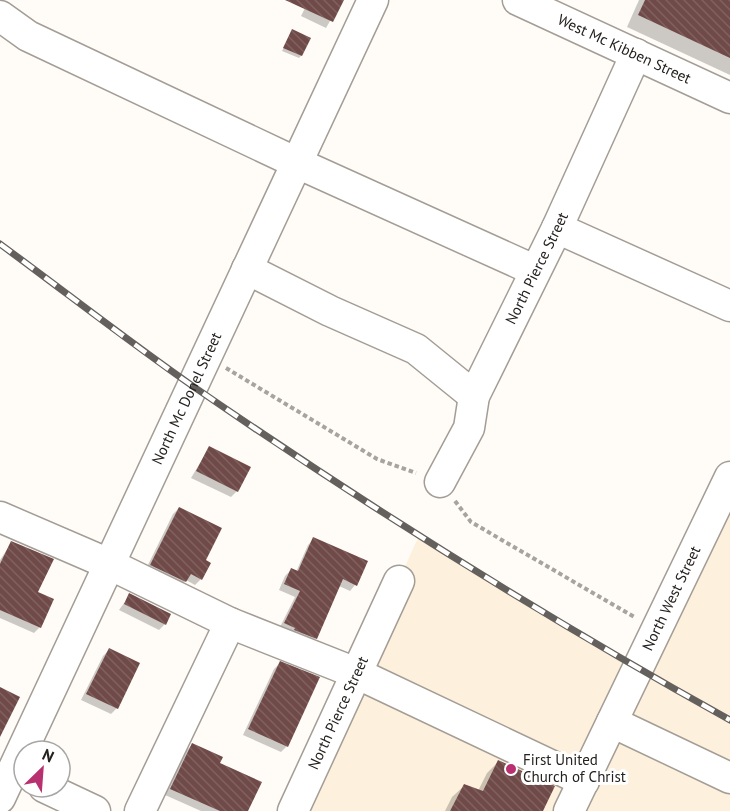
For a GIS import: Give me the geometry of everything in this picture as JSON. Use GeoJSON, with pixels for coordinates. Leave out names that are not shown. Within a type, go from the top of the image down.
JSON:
{"type":"FeatureCollection","features":[{"type":"Feature","properties":{"kind":"street"},"geometry":{"type":"LineString","coordinates":[[12,0],[0,14],[28,36],[295,162],[534,270]]}},
{"type":"Feature","properties":{"kind":"street","name":"North Mc Donel Street"},"geometry":{"type":"LineString","coordinates":[[9,778],[248,269],[295,162],[373,0]]}},
{"type":"Feature","properties":{"kind":"street","name":"West Mc Kibben Street"},"geometry":{"type":"LineString","coordinates":[[518,0],[730,98]]}},
{"type":"Feature","properties":{"kind":"street","name":"North Pierce Street"},"geometry":{"type":"LineString","coordinates":[[440,482],[469,428],[474,396],[534,270],[557,228],[636,54]]}},
{"type":"Feature","properties":{"kind":"street"},"geometry":{"type":"LineString","coordinates":[[557,228],[730,306]]}},
{"type":"Feature","properties":{"kind":"street"},"geometry":{"type":"LineString","coordinates":[[248,269],[330,311],[416,349],[474,396]]}},
{"type":"Feature","properties":{"kind":"street","name":"North West Street"},"geometry":{"type":"LineString","coordinates":[[569,811],[730,477]]}},
{"type":"Feature","properties":{"kind":"street"},"geometry":{"type":"LineString","coordinates":[[0,517],[109,564],[230,623],[356,674],[584,781]]}},
{"type":"Feature","properties":{"kind":"street","name":"North Pierce Street"},"geometry":{"type":"LineString","coordinates":[[293,811],[399,581]]}},
{"type":"Feature","properties":{"kind":"street"},"geometry":{"type":"LineString","coordinates":[[140,811],[230,623]]}},
{"type":"Feature","properties":{"kind":"street"},"geometry":{"type":"LineString","coordinates":[[612,722],[730,778]]}},
{"type":"Feature","properties":{"kind":"street"},"geometry":{"type":"LineString","coordinates":[[70,799],[95,811]]}},
{"type":"Feature","properties":{"kind":"shaded area"},"geometry":{"type":"Polygon","coordinates":[[[730,507],[730,811],[293,811],[419,536],[636,668],[730,507]]]}},
{"type":"Feature","properties":{"kind":"building"},"geometry":{"type":"Polygon","coordinates":[[[285,0],[344,0],[333,22],[285,0]]]}},
{"type":"Feature","properties":{"kind":"building"},"geometry":{"type":"Polygon","coordinates":[[[645,0],[730,0],[730,58],[638,15],[645,0]]]}},
{"type":"Feature","properties":{"kind":"building"},"geometry":{"type":"Polygon","coordinates":[[[292,29],[311,38],[302,56],[283,48],[292,29]]]}},
{"type":"Feature","properties":{"kind":"building"},"geometry":{"type":"Polygon","coordinates":[[[209,446],[251,467],[238,492],[196,471],[209,446]]]}},
{"type":"Feature","properties":{"kind":"building"},"geometry":{"type":"Polygon","coordinates":[[[179,507],[222,528],[206,560],[211,563],[202,580],[191,574],[186,582],[150,565],[179,507]]]}},
{"type":"Feature","properties":{"kind":"building"},"geometry":{"type":"Polygon","coordinates":[[[313,537],[368,561],[357,586],[343,579],[317,639],[294,630],[295,628],[284,623],[300,591],[284,584],[291,568],[298,571],[313,537]]]}},
{"type":"Feature","properties":{"kind":"building"},"geometry":{"type":"Polygon","coordinates":[[[11,541],[54,559],[38,592],[54,599],[41,628],[0,610],[0,564],[11,541]]]}},
{"type":"Feature","properties":{"kind":"building"},"geometry":{"type":"Polygon","coordinates":[[[129,593],[171,614],[166,625],[124,604],[129,593]]]}},
{"type":"Feature","properties":{"kind":"building"},"geometry":{"type":"Polygon","coordinates":[[[109,648],[140,663],[118,709],[86,694],[109,648]]]}},
{"type":"Feature","properties":{"kind":"building"},"geometry":{"type":"Polygon","coordinates":[[[280,661],[320,677],[288,747],[248,729],[280,661]]]}},
{"type":"Feature","properties":{"kind":"building"},"geometry":{"type":"Polygon","coordinates":[[[0,687],[20,697],[0,737],[0,687]]]}},
{"type":"Feature","properties":{"kind":"building"},"geometry":{"type":"Polygon","coordinates":[[[192,743],[223,757],[220,763],[262,782],[248,811],[220,811],[170,789],[192,743]]]}},
{"type":"Feature","properties":{"kind":"building","name":"First United Church of Christ"},"geometry":{"type":"Polygon","coordinates":[[[498,760],[555,786],[543,811],[450,811],[464,784],[483,791],[498,760]]]}},
{"type":"Feature","properties":{"kind":"railway"},"geometry":{"type":"LineString","coordinates":[[0,244],[169,370],[325,475],[525,601],[730,720]]}},
{"type":"Feature","properties":{"kind":"place","name":"First United Church of Christ"},"geometry":{"type":"Point","coordinates":[511,769]}}]}
